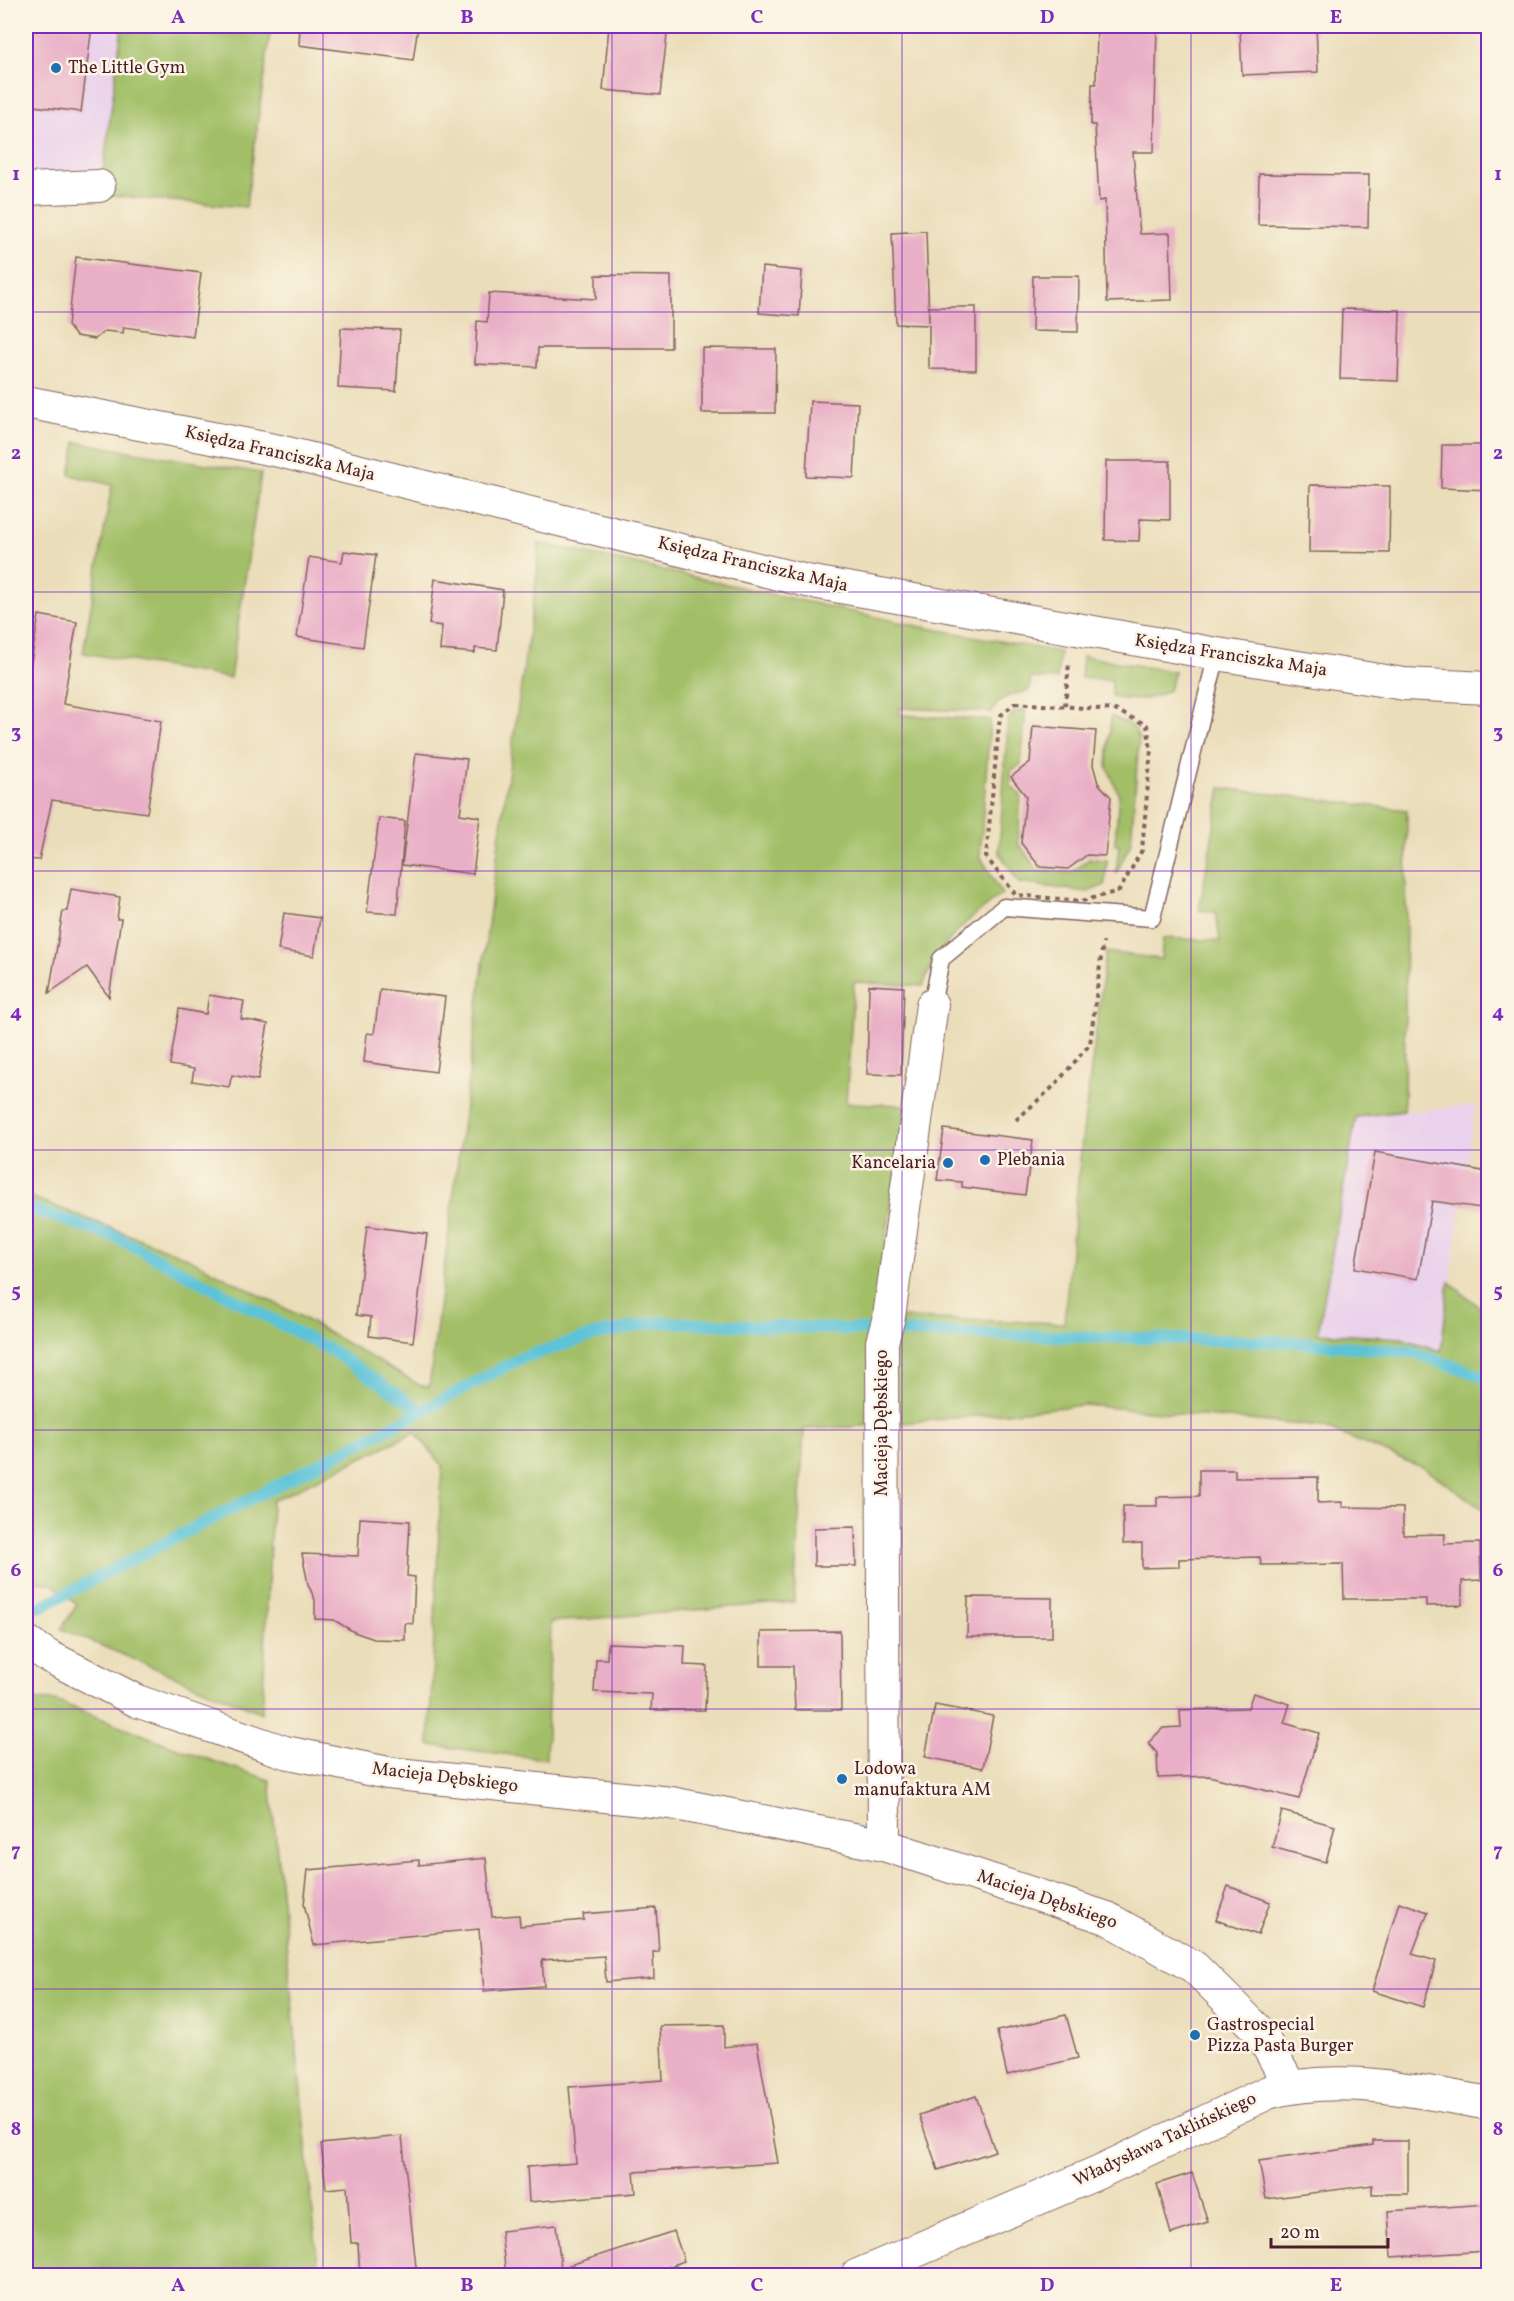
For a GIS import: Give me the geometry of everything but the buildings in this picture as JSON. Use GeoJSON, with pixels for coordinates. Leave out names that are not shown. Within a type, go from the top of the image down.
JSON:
{"type":"FeatureCollection","features":[{"type":"Feature","properties":{"kind":"street"},"geometry":{"type":"LineString","coordinates":[[26,189],[99,186]]}},
{"type":"Feature","properties":{"kind":"street","name":"Księdza Franciszka Maja"},"geometry":{"type":"LineString","coordinates":[[26,402],[279,451],[807,581],[1218,654],[1404,684],[1488,688]]}},
{"type":"Feature","properties":{"kind":"street","name":"Macieja Dębskiego"},"geometry":{"type":"LineString","coordinates":[[884,1845],[882,1342],[889,1317],[932,1005]]}},
{"type":"Feature","properties":{"kind":"street","name":"Macieja Dębskiego"},"geometry":{"type":"LineString","coordinates":[[26,1641],[48,1656],[137,1701],[285,1752],[388,1773],[671,1803],[884,1845],[1107,1918],[1186,1962],[1259,2031],[1290,2086]]}},
{"type":"Feature","properties":{"kind":"street","name":"Władysława Taklińskiego"},"geometry":{"type":"LineString","coordinates":[[857,2276],[1099,2172],[1269,2092],[1290,2086],[1365,2082],[1488,2103]]}},
{"type":"Feature","properties":{"kind":"lane"},"geometry":{"type":"LineString","coordinates":[[932,1005],[941,959],[1004,907],[1152,918],[1218,654]]}},
{"type":"Feature","properties":{"kind":"path"},"geometry":{"type":"LineString","coordinates":[[1065,706],[1069,655]]}},
{"type":"Feature","properties":{"kind":"path"},"geometry":{"type":"LineString","coordinates":[[1016,703],[1065,706],[1115,710],[1147,725],[1151,750],[1142,850],[1119,891],[1082,901],[1016,895],[986,857],[1000,716],[1016,703]]}},
{"type":"Feature","properties":{"kind":"path"},"geometry":{"type":"LineString","coordinates":[[1016,1120],[1054,1086],[1090,1044],[1106,914]]}},
{"type":"Feature","properties":{"kind":"shaded area"},"geometry":{"type":"Polygon","coordinates":[[[26,26],[122,26],[101,176],[26,171],[26,26]]]}},
{"type":"Feature","properties":{"kind":"shaded area"},"geometry":{"type":"Polygon","coordinates":[[[1475,1105],[1441,1351],[1401,1338],[1318,1333],[1356,1117],[1475,1105]]]}},
{"type":"Feature","properties":{"kind":"green space"},"geometry":{"type":"Polygon","coordinates":[[[122,26],[271,26],[246,207],[100,195],[122,26]]]}},
{"type":"Feature","properties":{"kind":"green space"},"geometry":{"type":"Polygon","coordinates":[[[76,442],[261,473],[230,678],[83,653],[112,485],[70,475],[76,442]]]}},
{"type":"Feature","properties":{"kind":"green space"},"geometry":{"type":"Polygon","coordinates":[[[539,543],[917,626],[1060,652],[1057,679],[1031,678],[1029,691],[1003,699],[998,702],[992,712],[900,708],[900,715],[990,720],[980,856],[1002,894],[965,923],[945,945],[929,971],[923,986],[854,982],[846,1103],[906,1105],[875,1313],[866,1426],[804,1429],[794,1602],[551,1622],[546,1759],[429,1745],[442,1465],[415,1432],[272,1501],[262,1713],[61,1629],[77,1605],[54,1585],[26,1579],[26,1195],[184,1256],[296,1314],[419,1385],[429,1387],[500,832],[536,582],[539,543]]]}},
{"type":"Feature","properties":{"kind":"green space"},"geometry":{"type":"Polygon","coordinates":[[[1083,656],[1175,672],[1169,690],[1162,694],[1134,700],[1120,698],[1112,696],[1112,680],[1081,678],[1083,656]]]}},
{"type":"Feature","properties":{"kind":"green space"},"geometry":{"type":"Polygon","coordinates":[[[1026,709],[1021,764],[1011,771],[1011,786],[1021,795],[1018,843],[1038,871],[1071,873],[1089,859],[1107,860],[1105,885],[1088,892],[1019,883],[999,852],[1008,721],[1013,713],[1026,709]]]}},
{"type":"Feature","properties":{"kind":"green space"},"geometry":{"type":"Polygon","coordinates":[[[1111,716],[1134,727],[1139,739],[1131,843],[1116,874],[1119,844],[1115,844],[1119,795],[1107,766],[1111,716]]]}},
{"type":"Feature","properties":{"kind":"green space"},"geometry":{"type":"Polygon","coordinates":[[[1221,788],[1407,810],[1404,1111],[1356,1117],[1318,1333],[1401,1338],[1441,1351],[1449,1282],[1488,1314],[1488,1516],[1486,1511],[1424,1468],[1323,1427],[1084,1405],[893,1424],[893,1341],[902,1318],[1064,1323],[1082,1140],[1106,952],[1161,959],[1163,938],[1220,941],[1216,912],[1199,910],[1221,788]]]}},
{"type":"Feature","properties":{"kind":"green space"},"geometry":{"type":"Polygon","coordinates":[[[26,1700],[56,1701],[198,1756],[270,1780],[319,2275],[26,2275],[26,1700]]]}},
{"type":"Feature","properties":{"kind":"waterway"},"geometry":{"type":"LineString","coordinates":[[26,1207],[116,1237],[332,1351],[422,1411]]}},
{"type":"Feature","properties":{"kind":"waterway"},"geometry":{"type":"LineString","coordinates":[[40,1607],[521,1358],[594,1335],[658,1322],[868,1330]]}},
{"type":"Feature","properties":{"kind":"waterway"},"geometry":{"type":"LineString","coordinates":[[898,1332],[1294,1342],[1412,1352],[1488,1378]]}},
{"type":"Feature","properties":{"kind":"place","name":"The Little Gym"},"geometry":{"type":"Point","coordinates":[56,68]}},
{"type":"Feature","properties":{"kind":"place","name":"Plebania"},"geometry":{"type":"Point","coordinates":[985,1160]}},
{"type":"Feature","properties":{"kind":"place","name":"Kancelaria"},"geometry":{"type":"Point","coordinates":[948,1163]}},
{"type":"Feature","properties":{"kind":"place","name":"Lodowa manufaktura AM"},"geometry":{"type":"Point","coordinates":[842,1779]}},
{"type":"Feature","properties":{"kind":"place","name":"Gastrospecial Pizza Pasta Burger"},"geometry":{"type":"Point","coordinates":[1195,2035]}}]}
